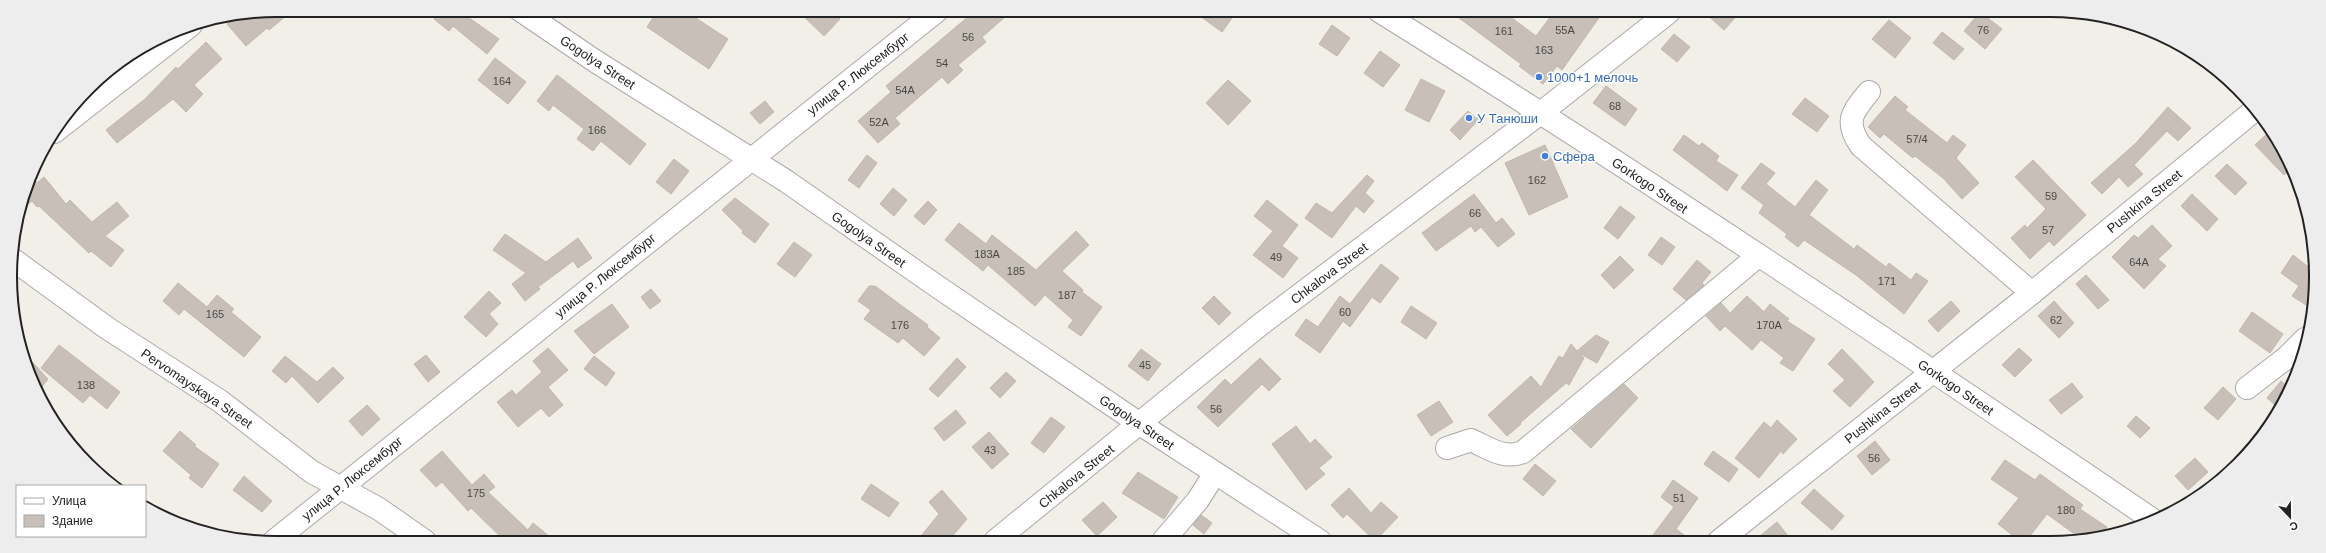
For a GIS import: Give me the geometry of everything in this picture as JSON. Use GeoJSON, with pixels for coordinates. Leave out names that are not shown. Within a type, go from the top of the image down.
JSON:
{"type":"FeatureCollection","features":[{"type":"Feature","properties":{"kind":"street","name":"Gogolya Street"},"geometry":{"type":"LineString","coordinates":[[530,17],[595,61],[786,181],[938,288],[1140,424],[1312,536]]}},
{"type":"Feature","properties":{"kind":"street","name":"улица Р. Люксембург"},"geometry":{"type":"LineString","coordinates":[[280,536],[929,17]]}},
{"type":"Feature","properties":{"kind":"street","name":"Gorkogo Street"},"geometry":{"type":"LineString","coordinates":[[1389,17],[1542,112],[1934,371],[2148,516]]}},
{"type":"Feature","properties":{"kind":"street","name":"Chkalova Street"},"geometry":{"type":"LineString","coordinates":[[1001,536],[1261,324],[1542,112],[1662,17]]}},
{"type":"Feature","properties":{"kind":"street"},"geometry":{"type":"LineString","coordinates":[[71,118],[174,39]]}},
{"type":"Feature","properties":{"kind":"street"},"geometry":{"type":"LineString","coordinates":[[1869,92],[1853,111],[1851,122],[1853,135],[1861,146],[2032,293]]}},
{"type":"Feature","properties":{"kind":"street","name":"Pushkina Street"},"geometry":{"type":"LineString","coordinates":[[1732,536],[2251,113]]}},
{"type":"Feature","properties":{"kind":"street"},"geometry":{"type":"LineString","coordinates":[[1447,448],[1471,440],[1502,455],[1513,456],[1523,452],[1758,256]]}},
{"type":"Feature","properties":{"kind":"street","name":"Pervomayskaya Street"},"geometry":{"type":"LineString","coordinates":[[18,263],[107,328],[220,401],[312,472],[341,487],[417,536]]}},
{"type":"Feature","properties":{"kind":"street"},"geometry":{"type":"LineString","coordinates":[[2247,388],[2291,362],[2298,351]]}},
{"type":"Feature","properties":{"kind":"street"},"geometry":{"type":"LineString","coordinates":[[1168,536],[1198,500],[1215,473]]}},
{"type":"Feature","properties":{"kind":"building"},"geometry":{"type":"Polygon","coordinates":[[[285,17],[269,30],[267,28],[246,46],[227,24],[230,21],[242,19],[244,21],[247,19],[285,17]]]}},
{"type":"Feature","properties":{"kind":"building"},"geometry":{"type":"Polygon","coordinates":[[[436,17],[468,17],[499,39],[487,54],[453,26],[449,31],[434,19],[436,17]]]}},
{"type":"Feature","properties":{"kind":"building"},"geometry":{"type":"Polygon","coordinates":[[[653,17],[694,17],[728,39],[709,69],[647,27],[653,17]]]}},
{"type":"Feature","properties":{"kind":"building"},"geometry":{"type":"Polygon","coordinates":[[[804,17],[838,17],[840,19],[824,36],[804,17]]]}},
{"type":"Feature","properties":{"kind":"building"},"geometry":{"type":"Polygon","coordinates":[[[968,17],[1005,17],[982,37],[986,42],[958,65],[963,70],[948,84],[942,77],[895,118],[900,124],[878,143],[858,121],[891,92],[886,86],[968,17]]]}},
{"type":"Feature","properties":{"kind":"building"},"geometry":{"type":"Polygon","coordinates":[[[1201,17],[1233,17],[1222,32],[1201,17]]]}},
{"type":"Feature","properties":{"kind":"building"},"geometry":{"type":"Polygon","coordinates":[[[1458,17],[1511,17],[1536,36],[1550,17],[1599,17],[1562,70],[1557,66],[1543,84],[1519,66],[1521,64],[1458,17]]]}},
{"type":"Feature","properties":{"kind":"building"},"geometry":{"type":"Polygon","coordinates":[[[1710,17],[1736,17],[1724,30],[1710,17]]]}},
{"type":"Feature","properties":{"kind":"building"},"geometry":{"type":"Polygon","coordinates":[[[1976,17],[1986,17],[2002,29],[1985,49],[1964,31],[1976,17]]]}},
{"type":"Feature","properties":{"kind":"building"},"geometry":{"type":"Polygon","coordinates":[[[1889,20],[1911,38],[1895,58],[1872,39],[1889,20]]]}},
{"type":"Feature","properties":{"kind":"building"},"geometry":{"type":"Polygon","coordinates":[[[1332,25],[1350,38],[1337,56],[1319,44],[1332,25]]]}},
{"type":"Feature","properties":{"kind":"building"},"geometry":{"type":"Polygon","coordinates":[[[1942,32],[1964,49],[1954,60],[1933,43],[1942,32]]]}},
{"type":"Feature","properties":{"kind":"building"},"geometry":{"type":"Polygon","coordinates":[[[1674,34],[1690,47],[1677,62],[1661,49],[1674,34]]]}},
{"type":"Feature","properties":{"kind":"building"},"geometry":{"type":"Polygon","coordinates":[[[206,42],[222,59],[194,85],[203,94],[186,112],[173,99],[117,143],[106,130],[145,99],[176,67],[178,69],[206,42]]]}},
{"type":"Feature","properties":{"kind":"building"},"geometry":{"type":"Polygon","coordinates":[[[1380,51],[1400,65],[1383,87],[1364,73],[1380,51]]]}},
{"type":"Feature","properties":{"kind":"building"},"geometry":{"type":"Polygon","coordinates":[[[495,58],[526,82],[508,104],[478,80],[495,58]]]}},
{"type":"Feature","properties":{"kind":"building"},"geometry":{"type":"Polygon","coordinates":[[[557,75],[646,144],[630,165],[601,141],[593,151],[577,139],[584,129],[553,105],[549,111],[537,101],[557,75]]]}},
{"type":"Feature","properties":{"kind":"building"},"geometry":{"type":"Polygon","coordinates":[[[1421,79],[1445,91],[1429,122],[1405,110],[1421,79]]]}},
{"type":"Feature","properties":{"kind":"building"},"geometry":{"type":"Polygon","coordinates":[[[1228,80],[1251,101],[1228,125],[1206,103],[1228,80]]]}},
{"type":"Feature","properties":{"kind":"building"},"geometry":{"type":"Polygon","coordinates":[[[1606,86],[1637,109],[1625,126],[1593,103],[1606,86]]]}},
{"type":"Feature","properties":{"kind":"building"},"geometry":{"type":"Polygon","coordinates":[[[1895,96],[1908,107],[1905,110],[1947,143],[1953,135],[1966,145],[1956,158],[1979,183],[1962,199],[1943,178],[1915,156],[1913,158],[1884,134],[1880,138],[1868,127],[1895,96]]]}},
{"type":"Feature","properties":{"kind":"building"},"geometry":{"type":"Polygon","coordinates":[[[1805,98],[1829,116],[1817,132],[1792,114],[1805,98]]]}},
{"type":"Feature","properties":{"kind":"building"},"geometry":{"type":"Polygon","coordinates":[[[765,101],[774,112],[760,124],[750,113],[765,101]]]}},
{"type":"Feature","properties":{"kind":"building"},"geometry":{"type":"Polygon","coordinates":[[[2168,107],[2191,128],[2178,141],[2167,131],[2134,165],[2143,174],[2128,187],[2119,177],[2102,194],[2091,183],[2136,143],[2168,107]]]}},
{"type":"Feature","properties":{"kind":"building"},"geometry":{"type":"Polygon","coordinates":[[[1468,111],[1478,120],[1460,140],[1450,130],[1468,111]]]}},
{"type":"Feature","properties":{"kind":"building"},"geometry":{"type":"Polygon","coordinates":[[[2266,134],[2287,172],[2284,175],[2255,145],[2266,134]]]}},
{"type":"Feature","properties":{"kind":"building"},"geometry":{"type":"Polygon","coordinates":[[[1684,135],[1699,146],[1702,143],[1719,156],[1716,161],[1738,175],[1727,191],[1673,150],[1684,135]]]}},
{"type":"Feature","properties":{"kind":"building"},"geometry":{"type":"Polygon","coordinates":[[[1545,145],[1568,197],[1529,215],[1505,163],[1545,145]]]}},
{"type":"Feature","properties":{"kind":"building"},"geometry":{"type":"Polygon","coordinates":[[[867,155],[877,163],[859,188],[848,180],[867,155]]]}},
{"type":"Feature","properties":{"kind":"building"},"geometry":{"type":"Polygon","coordinates":[[[674,159],[689,171],[671,194],[656,182],[674,159]]]}},
{"type":"Feature","properties":{"kind":"building"},"geometry":{"type":"Polygon","coordinates":[[[2033,160],[2086,215],[2054,246],[2049,241],[2030,259],[2011,238],[2025,225],[2027,228],[2046,209],[2015,177],[2033,160]]]}},
{"type":"Feature","properties":{"kind":"building"},"geometry":{"type":"Polygon","coordinates":[[[1761,163],[1775,173],[1766,184],[1795,207],[1816,180],[1828,190],[1809,215],[1854,249],[1857,245],[1886,267],[1889,263],[1911,280],[1916,273],[1928,281],[1904,314],[1856,275],[1804,240],[1798,247],[1785,237],[1787,234],[1759,213],[1764,205],[1741,188],[1761,163]]]}},
{"type":"Feature","properties":{"kind":"building"},"geometry":{"type":"Polygon","coordinates":[[[2227,164],[2247,183],[2235,195],[2215,176],[2227,164]]]}},
{"type":"Feature","properties":{"kind":"building"},"geometry":{"type":"Polygon","coordinates":[[[1367,175],[1374,181],[1365,193],[1374,201],[1364,213],[1356,206],[1332,238],[1305,218],[1316,203],[1332,213],[1367,175]]]}},
{"type":"Feature","properties":{"kind":"building"},"geometry":{"type":"Polygon","coordinates":[[[44,177],[66,204],[70,200],[92,222],[117,202],[129,216],[105,236],[124,250],[111,267],[91,251],[89,253],[32,201],[27,205],[36,181],[37,183],[44,177]]]}},
{"type":"Feature","properties":{"kind":"building"},"geometry":{"type":"Polygon","coordinates":[[[893,188],[907,200],[894,216],[880,204],[893,188]]]}},
{"type":"Feature","properties":{"kind":"building"},"geometry":{"type":"Polygon","coordinates":[[[1474,194],[1496,223],[1502,218],[1515,234],[1498,247],[1481,227],[1475,232],[1471,226],[1436,251],[1422,233],[1474,194]]]}},
{"type":"Feature","properties":{"kind":"building"},"geometry":{"type":"Polygon","coordinates":[[[2192,194],[2218,219],[2207,231],[2181,206],[2192,194]]]}},
{"type":"Feature","properties":{"kind":"building"},"geometry":{"type":"Polygon","coordinates":[[[735,198],[769,224],[755,243],[742,233],[743,231],[722,210],[735,198]]]}},
{"type":"Feature","properties":{"kind":"building"},"geometry":{"type":"Polygon","coordinates":[[[1267,200],[1298,225],[1282,246],[1298,258],[1283,278],[1253,255],[1273,231],[1254,216],[1267,200]]]}},
{"type":"Feature","properties":{"kind":"building"},"geometry":{"type":"Polygon","coordinates":[[[928,201],[937,210],[924,225],[914,216],[928,201]]]}},
{"type":"Feature","properties":{"kind":"building"},"geometry":{"type":"Polygon","coordinates":[[[1620,206],[1635,217],[1618,239],[1604,228],[1620,206]]]}},
{"type":"Feature","properties":{"kind":"building"},"geometry":{"type":"Polygon","coordinates":[[[959,223],[986,244],[992,235],[1036,270],[1076,231],[1089,245],[1062,271],[1083,290],[1082,292],[1102,307],[1081,336],[1068,327],[1073,320],[1045,295],[1035,306],[988,265],[983,271],[945,240],[959,223]]]}},
{"type":"Feature","properties":{"kind":"building"},"geometry":{"type":"Polygon","coordinates":[[[2152,225],[2172,246],[2158,259],[2166,266],[2144,289],[2112,257],[2134,235],[2138,238],[2152,225]]]}},
{"type":"Feature","properties":{"kind":"building"},"geometry":{"type":"Polygon","coordinates":[[[505,234],[546,262],[578,238],[592,258],[578,268],[573,261],[538,287],[540,289],[525,301],[512,284],[526,273],[493,250],[505,234]]]}},
{"type":"Feature","properties":{"kind":"building"},"geometry":{"type":"Polygon","coordinates":[[[1661,237],[1675,247],[1662,265],[1648,255],[1661,237]]]}},
{"type":"Feature","properties":{"kind":"building"},"geometry":{"type":"Polygon","coordinates":[[[794,242],[812,255],[795,277],[777,264],[794,242]]]}},
{"type":"Feature","properties":{"kind":"building"},"geometry":{"type":"Polygon","coordinates":[[[2293,255],[2308,267],[2307,306],[2292,296],[2299,286],[2281,273],[2293,255]]]}},
{"type":"Feature","properties":{"kind":"building"},"geometry":{"type":"Polygon","coordinates":[[[1620,256],[1634,270],[1614,289],[1601,275],[1620,256]]]}},
{"type":"Feature","properties":{"kind":"building"},"geometry":{"type":"Polygon","coordinates":[[[1697,260],[1711,272],[1702,283],[1704,285],[1686,300],[1673,289],[1697,260]]]}},
{"type":"Feature","properties":{"kind":"building"},"geometry":{"type":"Polygon","coordinates":[[[1381,264],[1399,278],[1380,303],[1372,297],[1350,327],[1343,321],[1320,353],[1295,335],[1306,319],[1318,327],[1340,296],[1350,304],[1381,264]]]}},
{"type":"Feature","properties":{"kind":"building"},"geometry":{"type":"Polygon","coordinates":[[[2086,275],[2109,300],[2098,309],[2076,284],[2086,275]]]}},
{"type":"Feature","properties":{"kind":"building"},"geometry":{"type":"Polygon","coordinates":[[[178,283],[207,307],[217,295],[234,309],[231,312],[261,337],[244,357],[184,309],[179,315],[163,301],[178,283]]]}},
{"type":"Feature","properties":{"kind":"building"},"geometry":{"type":"Polygon","coordinates":[[[869,286],[875,286],[928,325],[927,327],[940,338],[924,356],[903,338],[898,343],[864,319],[871,310],[858,301],[869,286]]]}},
{"type":"Feature","properties":{"kind":"building"},"geometry":{"type":"Polygon","coordinates":[[[651,289],[661,301],[650,309],[641,297],[651,289]]]}},
{"type":"Feature","properties":{"kind":"building"},"geometry":{"type":"Polygon","coordinates":[[[489,291],[501,303],[489,314],[498,324],[486,337],[464,317],[489,291]]]}},
{"type":"Feature","properties":{"kind":"building"},"geometry":{"type":"Polygon","coordinates":[[[1214,296],[1231,313],[1219,325],[1202,308],[1214,296]]]}},
{"type":"Feature","properties":{"kind":"building"},"geometry":{"type":"Polygon","coordinates":[[[1747,296],[1764,312],[1770,304],[1789,319],[1787,321],[1815,339],[1793,371],[1780,363],[1784,358],[1761,340],[1752,350],[1725,326],[1720,331],[1706,316],[1721,303],[1730,313],[1747,296]]]}},
{"type":"Feature","properties":{"kind":"building"},"geometry":{"type":"Polygon","coordinates":[[[1951,301],[1960,311],[1938,332],[1928,321],[1951,301]]]}},
{"type":"Feature","properties":{"kind":"building"},"geometry":{"type":"Polygon","coordinates":[[[2054,301],[2074,323],[2059,338],[2038,316],[2054,301]]]}},
{"type":"Feature","properties":{"kind":"building"},"geometry":{"type":"Polygon","coordinates":[[[612,304],[629,327],[594,354],[574,331],[612,304]]]}},
{"type":"Feature","properties":{"kind":"building"},"geometry":{"type":"Polygon","coordinates":[[[1411,306],[1437,323],[1426,339],[1401,322],[1411,306]]]}},
{"type":"Feature","properties":{"kind":"building"},"geometry":{"type":"Polygon","coordinates":[[[2252,312],[2283,334],[2270,353],[2239,331],[2252,312]]]}},
{"type":"Feature","properties":{"kind":"building"},"geometry":{"type":"Polygon","coordinates":[[[1596,335],[1609,342],[1597,363],[1579,353],[1584,358],[1569,385],[1566,383],[1507,436],[1488,415],[1531,376],[1541,387],[1559,356],[1563,358],[1571,344],[1577,351],[1596,335]]]}},
{"type":"Feature","properties":{"kind":"building"},"geometry":{"type":"Polygon","coordinates":[[[59,345],[120,392],[107,409],[90,395],[83,403],[41,368],[59,345]]]}},
{"type":"Feature","properties":{"kind":"building"},"geometry":{"type":"Polygon","coordinates":[[[548,348],[568,370],[548,387],[563,405],[549,417],[541,408],[518,427],[497,402],[512,390],[516,395],[542,372],[533,361],[548,348]]]}},
{"type":"Feature","properties":{"kind":"building"},"geometry":{"type":"Polygon","coordinates":[[[2019,348],[2032,360],[2015,377],[2002,365],[2019,348]]]}},
{"type":"Feature","properties":{"kind":"building"},"geometry":{"type":"Polygon","coordinates":[[[1141,349],[1161,364],[1148,381],[1128,366],[1141,349]]]}},
{"type":"Feature","properties":{"kind":"building"},"geometry":{"type":"Polygon","coordinates":[[[1842,349],[1874,382],[1850,407],[1833,391],[1845,380],[1828,364],[1842,349]]]}},
{"type":"Feature","properties":{"kind":"building"},"geometry":{"type":"Polygon","coordinates":[[[426,355],[440,372],[428,382],[414,364],[426,355]]]}},
{"type":"Feature","properties":{"kind":"building"},"geometry":{"type":"Polygon","coordinates":[[[285,356],[317,382],[333,367],[344,378],[318,403],[292,376],[286,383],[272,371],[285,356]]]}},
{"type":"Feature","properties":{"kind":"building"},"geometry":{"type":"Polygon","coordinates":[[[594,356],[615,373],[606,386],[584,369],[594,356]]]}},
{"type":"Feature","properties":{"kind":"building"},"geometry":{"type":"Polygon","coordinates":[[[957,358],[966,367],[938,397],[929,389],[957,358]]]}},
{"type":"Feature","properties":{"kind":"building"},"geometry":{"type":"Polygon","coordinates":[[[1260,358],[1281,379],[1269,391],[1262,384],[1218,427],[1197,407],[1225,379],[1231,385],[1260,358]]]}},
{"type":"Feature","properties":{"kind":"building"},"geometry":{"type":"Polygon","coordinates":[[[31,361],[48,379],[42,387],[31,361]]]}},
{"type":"Feature","properties":{"kind":"building"},"geometry":{"type":"Polygon","coordinates":[[[1006,372],[1016,381],[1000,398],[990,388],[1006,372]]]}},
{"type":"Feature","properties":{"kind":"building"},"geometry":{"type":"Polygon","coordinates":[[[2281,381],[2285,385],[2275,404],[2267,398],[2281,381]]]}},
{"type":"Feature","properties":{"kind":"building"},"geometry":{"type":"Polygon","coordinates":[[[2072,383],[2083,397],[2061,414],[2049,400],[2072,383]]]}},
{"type":"Feature","properties":{"kind":"building"},"geometry":{"type":"Polygon","coordinates":[[[1624,384],[1638,398],[1591,448],[1571,429],[1624,384]]]}},
{"type":"Feature","properties":{"kind":"building"},"geometry":{"type":"Polygon","coordinates":[[[2223,387],[2236,399],[2218,420],[2204,408],[2223,387]]]}},
{"type":"Feature","properties":{"kind":"building"},"geometry":{"type":"Polygon","coordinates":[[[1439,401],[1453,422],[1431,436],[1417,415],[1439,401]]]}},
{"type":"Feature","properties":{"kind":"building"},"geometry":{"type":"Polygon","coordinates":[[[367,405],[380,419],[362,436],[349,421],[367,405]]]}},
{"type":"Feature","properties":{"kind":"building"},"geometry":{"type":"Polygon","coordinates":[[[956,410],[966,423],[944,441],[934,428],[956,410]]]}},
{"type":"Feature","properties":{"kind":"building"},"geometry":{"type":"Polygon","coordinates":[[[2136,416],[2150,428],[2140,438],[2127,426],[2136,416]]]}},
{"type":"Feature","properties":{"kind":"building"},"geometry":{"type":"Polygon","coordinates":[[[1051,417],[1065,427],[1044,453],[1031,443],[1051,417]]]}},
{"type":"Feature","properties":{"kind":"building"},"geometry":{"type":"Polygon","coordinates":[[[1777,420],[1797,439],[1783,454],[1781,451],[1759,478],[1735,458],[1764,422],[1771,428],[1777,420]]]}},
{"type":"Feature","properties":{"kind":"building"},"geometry":{"type":"Polygon","coordinates":[[[1296,426],[1310,444],[1315,439],[1332,457],[1319,468],[1325,474],[1306,490],[1272,444],[1296,426]]]}},
{"type":"Feature","properties":{"kind":"building"},"geometry":{"type":"Polygon","coordinates":[[[180,431],[196,445],[194,446],[219,464],[202,488],[189,478],[191,475],[163,451],[180,431]]]}},
{"type":"Feature","properties":{"kind":"building"},"geometry":{"type":"Polygon","coordinates":[[[989,432],[1009,454],[992,469],[972,447],[989,432]]]}},
{"type":"Feature","properties":{"kind":"building"},"geometry":{"type":"Polygon","coordinates":[[[1875,441],[1890,460],[1872,475],[1857,456],[1875,441]]]}},
{"type":"Feature","properties":{"kind":"building"},"geometry":{"type":"Polygon","coordinates":[[[442,451],[472,485],[484,474],[495,487],[488,492],[528,530],[533,523],[549,536],[500,536],[471,508],[468,511],[442,482],[436,487],[420,470],[442,451]]]}},
{"type":"Feature","properties":{"kind":"building"},"geometry":{"type":"Polygon","coordinates":[[[1713,451],[1738,469],[1729,482],[1704,464],[1713,451]]]}},
{"type":"Feature","properties":{"kind":"building"},"geometry":{"type":"Polygon","coordinates":[[[2195,458],[2208,472],[2188,490],[2175,476],[2195,458]]]}},
{"type":"Feature","properties":{"kind":"building"},"geometry":{"type":"Polygon","coordinates":[[[2005,460],[2035,480],[2040,474],[2083,505],[2080,509],[2107,527],[2105,530],[2100,531],[2075,534],[2047,514],[2030,536],[2014,536],[1998,524],[2019,498],[1991,479],[2005,460]]]}},
{"type":"Feature","properties":{"kind":"building"},"geometry":{"type":"Polygon","coordinates":[[[1535,464],[1556,481],[1543,496],[1523,479],[1535,464]]]}},
{"type":"Feature","properties":{"kind":"building"},"geometry":{"type":"Polygon","coordinates":[[[1138,472],[1178,497],[1164,519],[1122,493],[1138,472]]]}},
{"type":"Feature","properties":{"kind":"building"},"geometry":{"type":"Polygon","coordinates":[[[244,476],[272,501],[262,512],[233,490],[244,476]]]}},
{"type":"Feature","properties":{"kind":"building"},"geometry":{"type":"Polygon","coordinates":[[[1673,480],[1698,498],[1676,529],[1685,536],[1653,535],[1674,507],[1661,497],[1673,480]]]}},
{"type":"Feature","properties":{"kind":"building"},"geometry":{"type":"Polygon","coordinates":[[[871,484],[899,503],[889,517],[861,499],[871,484]]]}},
{"type":"Feature","properties":{"kind":"building"},"geometry":{"type":"Polygon","coordinates":[[[1349,488],[1371,513],[1381,502],[1398,517],[1380,536],[1370,536],[1347,514],[1343,518],[1331,505],[1349,488]]]}},
{"type":"Feature","properties":{"kind":"building"},"geometry":{"type":"Polygon","coordinates":[[[1814,489],[1844,516],[1832,530],[1801,503],[1814,489]]]}},
{"type":"Feature","properties":{"kind":"building"},"geometry":{"type":"Polygon","coordinates":[[[942,490],[967,519],[952,536],[921,536],[939,514],[929,502],[942,490]]]}},
{"type":"Feature","properties":{"kind":"building"},"geometry":{"type":"Polygon","coordinates":[[[1103,502],[1117,517],[1097,536],[1082,520],[1103,502]]]}},
{"type":"Feature","properties":{"kind":"building"},"geometry":{"type":"Polygon","coordinates":[[[1201,515],[1212,523],[1204,534],[1193,525],[1201,515]]]}},
{"type":"Feature","properties":{"kind":"building"},"geometry":{"type":"Polygon","coordinates":[[[1777,522],[1788,536],[1760,536],[1777,522]]]}},
{"type":"Feature","properties":{"kind":"place","name":"1000+1 мелочь"},"geometry":{"type":"Point","coordinates":[1539,77]}},
{"type":"Feature","properties":{"kind":"place","name":"У Танюши"},"geometry":{"type":"Point","coordinates":[1469,118]}},
{"type":"Feature","properties":{"kind":"place","name":"Сфера"},"geometry":{"type":"Point","coordinates":[1545,156]}}]}
